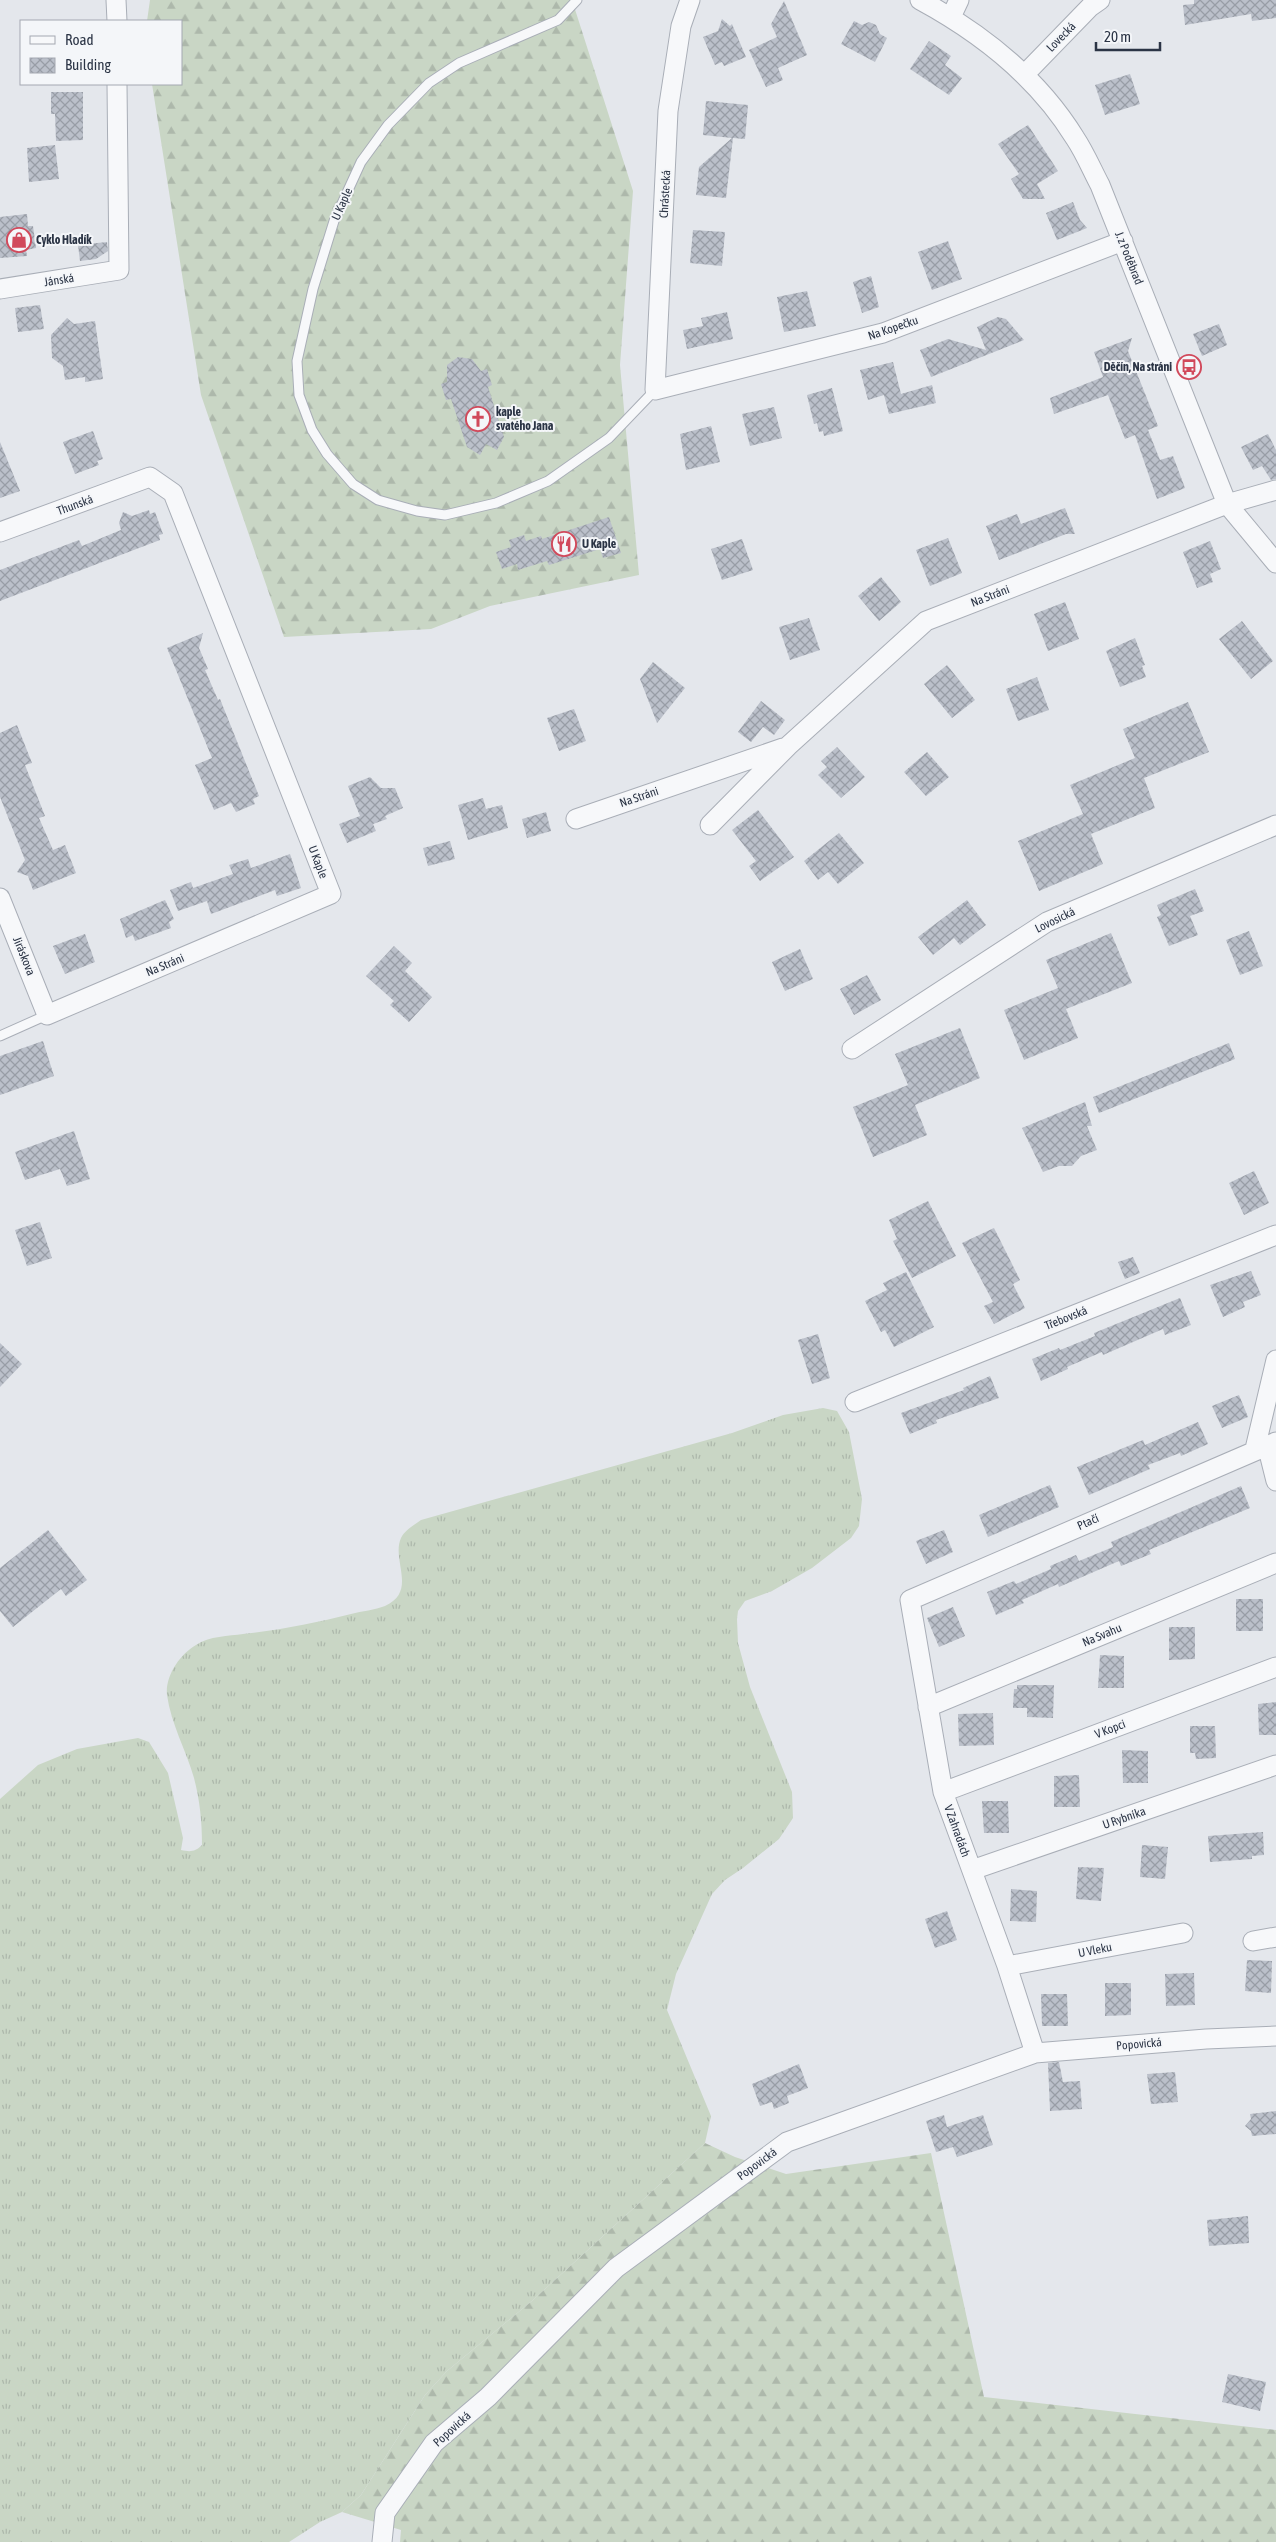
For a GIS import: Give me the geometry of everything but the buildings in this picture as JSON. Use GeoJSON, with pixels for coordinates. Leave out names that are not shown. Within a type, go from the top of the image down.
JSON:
{"type":"FeatureCollection","features":[{"type":"Feature","properties":{"kind":"street"},"geometry":{"type":"LineString","coordinates":[[116,0],[117,20]]}},
{"type":"Feature","properties":{"kind":"street","name":"Chrástecká"},"geometry":{"type":"LineString","coordinates":[[655,390],[668,111],[681,26],[690,0]]}},
{"type":"Feature","properties":{"kind":"street","name":"J. z Poděbrad"},"geometry":{"type":"LineString","coordinates":[[920,0],[951,17],[988,43],[1024,75],[1052,105],[1076,138],[1100,185],[1227,504],[1276,563]]}},
{"type":"Feature","properties":{"kind":"street"},"geometry":{"type":"LineString","coordinates":[[951,17],[959,0]]}},
{"type":"Feature","properties":{"kind":"street","name":"Lovecká"},"geometry":{"type":"LineString","coordinates":[[1024,75],[1090,7],[1100,0]]}},
{"type":"Feature","properties":{"kind":"street","name":"Jánská"},"geometry":{"type":"LineString","coordinates":[[0,289],[119,270],[117,85]]}},
{"type":"Feature","properties":{"kind":"street","name":"Na Kopečku"},"geometry":{"type":"LineString","coordinates":[[655,390],[883,333],[1123,242]]}},
{"type":"Feature","properties":{"kind":"street","name":"Thunská"},"geometry":{"type":"LineString","coordinates":[[0,532],[150,477]]}},
{"type":"Feature","properties":{"kind":"street","name":"U Kaple"},"geometry":{"type":"LineString","coordinates":[[150,477],[172,493],[331,894]]}},
{"type":"Feature","properties":{"kind":"street","name":"Na Stráni"},"geometry":{"type":"LineString","coordinates":[[710,825],[788,746],[926,621],[1227,504],[1276,490]]}},
{"type":"Feature","properties":{"kind":"street","name":"Na Stráni"},"geometry":{"type":"LineString","coordinates":[[576,819],[788,746]]}},
{"type":"Feature","properties":{"kind":"street","name":"Lovosická"},"geometry":{"type":"LineString","coordinates":[[852,1049],[1047,922],[1276,825]]}},
{"type":"Feature","properties":{"kind":"street","name":"Na Stráni"},"geometry":{"type":"LineString","coordinates":[[47,1015],[331,894]]}},
{"type":"Feature","properties":{"kind":"street","name":"Jiráskova"},"geometry":{"type":"LineString","coordinates":[[0,898],[47,1015]]}},
{"type":"Feature","properties":{"kind":"street","name":"Třebovská"},"geometry":{"type":"LineString","coordinates":[[855,1402],[1276,1234]]}},
{"type":"Feature","properties":{"kind":"street"},"geometry":{"type":"LineString","coordinates":[[1276,1360],[1266,1445],[1276,1481]]}},
{"type":"Feature","properties":{"kind":"street","name":"Ptačí"},"geometry":{"type":"LineString","coordinates":[[910,1600],[1266,1445]]}},
{"type":"Feature","properties":{"kind":"street","name":"Na Svahu"},"geometry":{"type":"LineString","coordinates":[[928,1707],[1276,1563]]}},
{"type":"Feature","properties":{"kind":"street","name":"V Zahradách"},"geometry":{"type":"LineString","coordinates":[[910,1600],[943,1792],[1007,1966],[1035,2053]]}},
{"type":"Feature","properties":{"kind":"street","name":"V Kopci"},"geometry":{"type":"LineString","coordinates":[[943,1792],[1276,1667]]}},
{"type":"Feature","properties":{"kind":"street","name":"U Rybníka"},"geometry":{"type":"LineString","coordinates":[[972,1870],[1276,1766]]}},
{"type":"Feature","properties":{"kind":"street","name":"U Vleku"},"geometry":{"type":"LineString","coordinates":[[1007,1966],[1183,1934]]}},
{"type":"Feature","properties":{"kind":"street"},"geometry":{"type":"LineString","coordinates":[[1253,1941],[1276,1937]]}},
{"type":"Feature","properties":{"kind":"street","name":"Popovická"},"geometry":{"type":"LineString","coordinates":[[382,2542],[385,2513],[434,2443],[488,2397],[616,2268],[787,2142],[1035,2053],[1206,2039],[1276,2036]]}},
{"type":"Feature","properties":{"kind":"lane","name":"U Kaple"},"geometry":{"type":"LineString","coordinates":[[577,0],[558,20],[459,63],[429,83],[388,125],[366,155],[334,221],[313,289],[297,361],[299,394],[312,430],[327,454],[353,484],[378,500],[417,511],[445,515],[496,503],[548,481],[609,438],[655,390]]}},
{"type":"Feature","properties":{"kind":"lane","name":"Na Stráni"},"geometry":{"type":"LineString","coordinates":[[0,1036],[47,1015]]}},
{"type":"Feature","properties":{"kind":"green space"},"geometry":{"type":"Polygon","coordinates":[[[150,0],[572,0],[633,191],[620,365],[639,575],[490,606],[431,629],[284,637],[201,395],[152,85],[182,85],[182,20],[147,20],[150,0]]]}},
{"type":"Feature","properties":{"kind":"green space"},"geometry":{"type":"Polygon","coordinates":[[[823,1408],[837,1411],[849,1432],[862,1499],[859,1526],[851,1538],[812,1568],[772,1591],[745,1601],[738,1611],[737,1619],[738,1643],[750,1687],[792,1792],[793,1818],[779,1839],[725,1880],[712,1894],[676,1974],[667,2010],[711,2116],[705,2143],[533,2300],[447,2371],[425,2395],[361,2495],[342,2512],[320,2522],[289,2542],[0,2542],[0,1799],[38,1765],[77,1749],[138,1738],[149,1742],[168,1773],[183,1838],[181,1850],[195,1850],[202,1845],[198,1795],[191,1768],[175,1727],[167,1695],[168,1680],[171,1673],[179,1660],[190,1649],[201,1642],[213,1638],[298,1626],[385,1606],[395,1600],[402,1584],[399,1556],[401,1538],[407,1530],[421,1520],[732,1433],[783,1415],[823,1408]]]}},
{"type":"Feature","properties":{"kind":"green space"},"geometry":{"type":"Polygon","coordinates":[[[705,2143],[735,2157],[786,2174],[931,2153],[984,2397],[1276,2430],[1276,2542],[400,2542],[401,2530],[342,2512],[361,2495],[425,2395],[447,2371],[533,2300],[705,2143]]]}},
{"type":"Feature","properties":{"kind":"place","name":"Cyklo Hladík"},"geometry":{"type":"Point","coordinates":[19,240]}},
{"type":"Feature","properties":{"kind":"place","name":"Děčín, Na stráni"},"geometry":{"type":"Point","coordinates":[1189,367]}},
{"type":"Feature","properties":{"kind":"place","name":"kaple svatého Jana"},"geometry":{"type":"Point","coordinates":[478,419]}},
{"type":"Feature","properties":{"kind":"place","name":"U Kaple"},"geometry":{"type":"Point","coordinates":[564,544]}}]}
